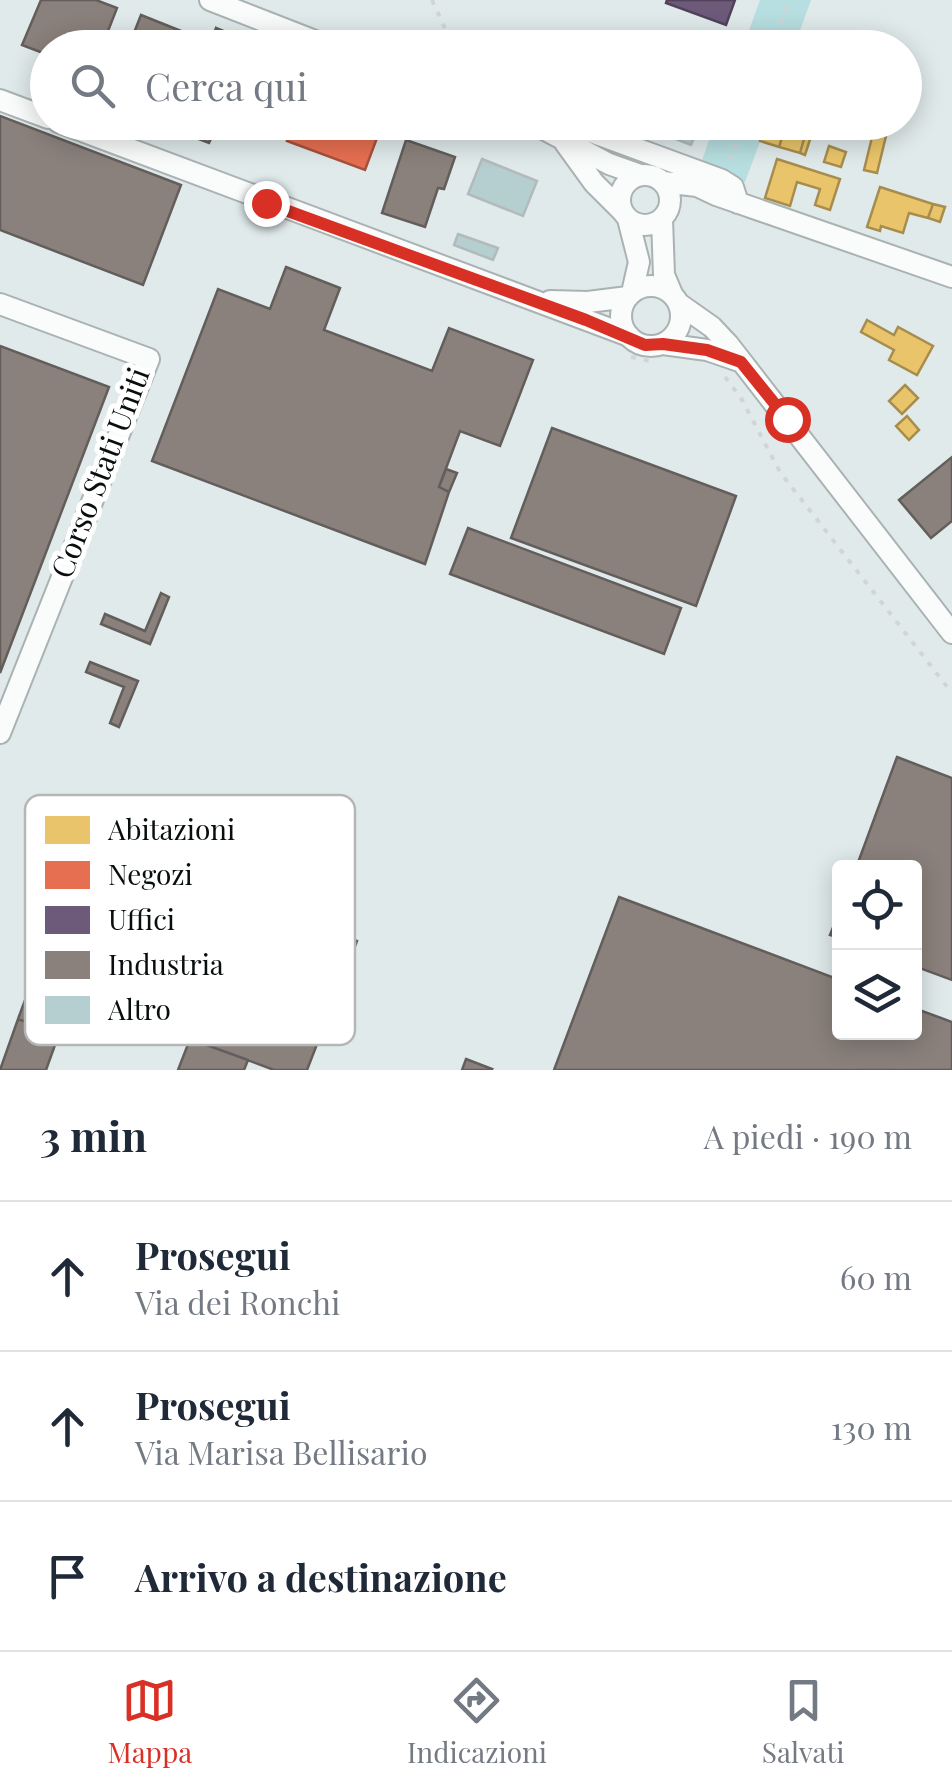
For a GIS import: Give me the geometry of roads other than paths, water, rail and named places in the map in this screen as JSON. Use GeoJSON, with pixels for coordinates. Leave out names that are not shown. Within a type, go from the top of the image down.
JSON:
{"type":"FeatureCollection","features":[{"type":"Feature","properties":{"kind":"street"},"geometry":{"type":"LineString","coordinates":[[210,0],[287,30]]}},
{"type":"Feature","properties":{"kind":"street"},"geometry":{"type":"LineString","coordinates":[[0,100],[30,111]]}},
{"type":"Feature","properties":{"kind":"street"},"geometry":{"type":"LineString","coordinates":[[106,140],[533,302],[626,344],[645,345],[663,352],[707,350],[741,362]]}},
{"type":"Feature","properties":{"kind":"street"},"geometry":{"type":"LineString","coordinates":[[562,140],[640,175],[656,177],[670,196],[664,276],[675,299],[679,326],[663,352]]}},
{"type":"Feature","properties":{"kind":"street"},"geometry":{"type":"LineString","coordinates":[[608,140],[718,187],[738,203],[952,277]]}},
{"type":"Feature","properties":{"kind":"street"},"geometry":{"type":"LineString","coordinates":[[565,142],[594,183],[625,215],[642,225],[666,214],[682,199],[718,187]]}},
{"type":"Feature","properties":{"kind":"street"},"geometry":{"type":"LineString","coordinates":[[626,344],[621,312],[639,262],[622,189],[640,175]]}},
{"type":"Feature","properties":{"kind":"street"},"geometry":{"type":"LineString","coordinates":[[663,182],[718,187]]}},
{"type":"Feature","properties":{"kind":"street"},"geometry":{"type":"LineString","coordinates":[[533,302],[588,302],[630,295],[648,286],[664,289],[712,326],[952,633]]}},
{"type":"Feature","properties":{"kind":"street","name":"Corso Stati Uniti"},"geometry":{"type":"LineString","coordinates":[[0,304],[150,358],[0,733]]}}]}
